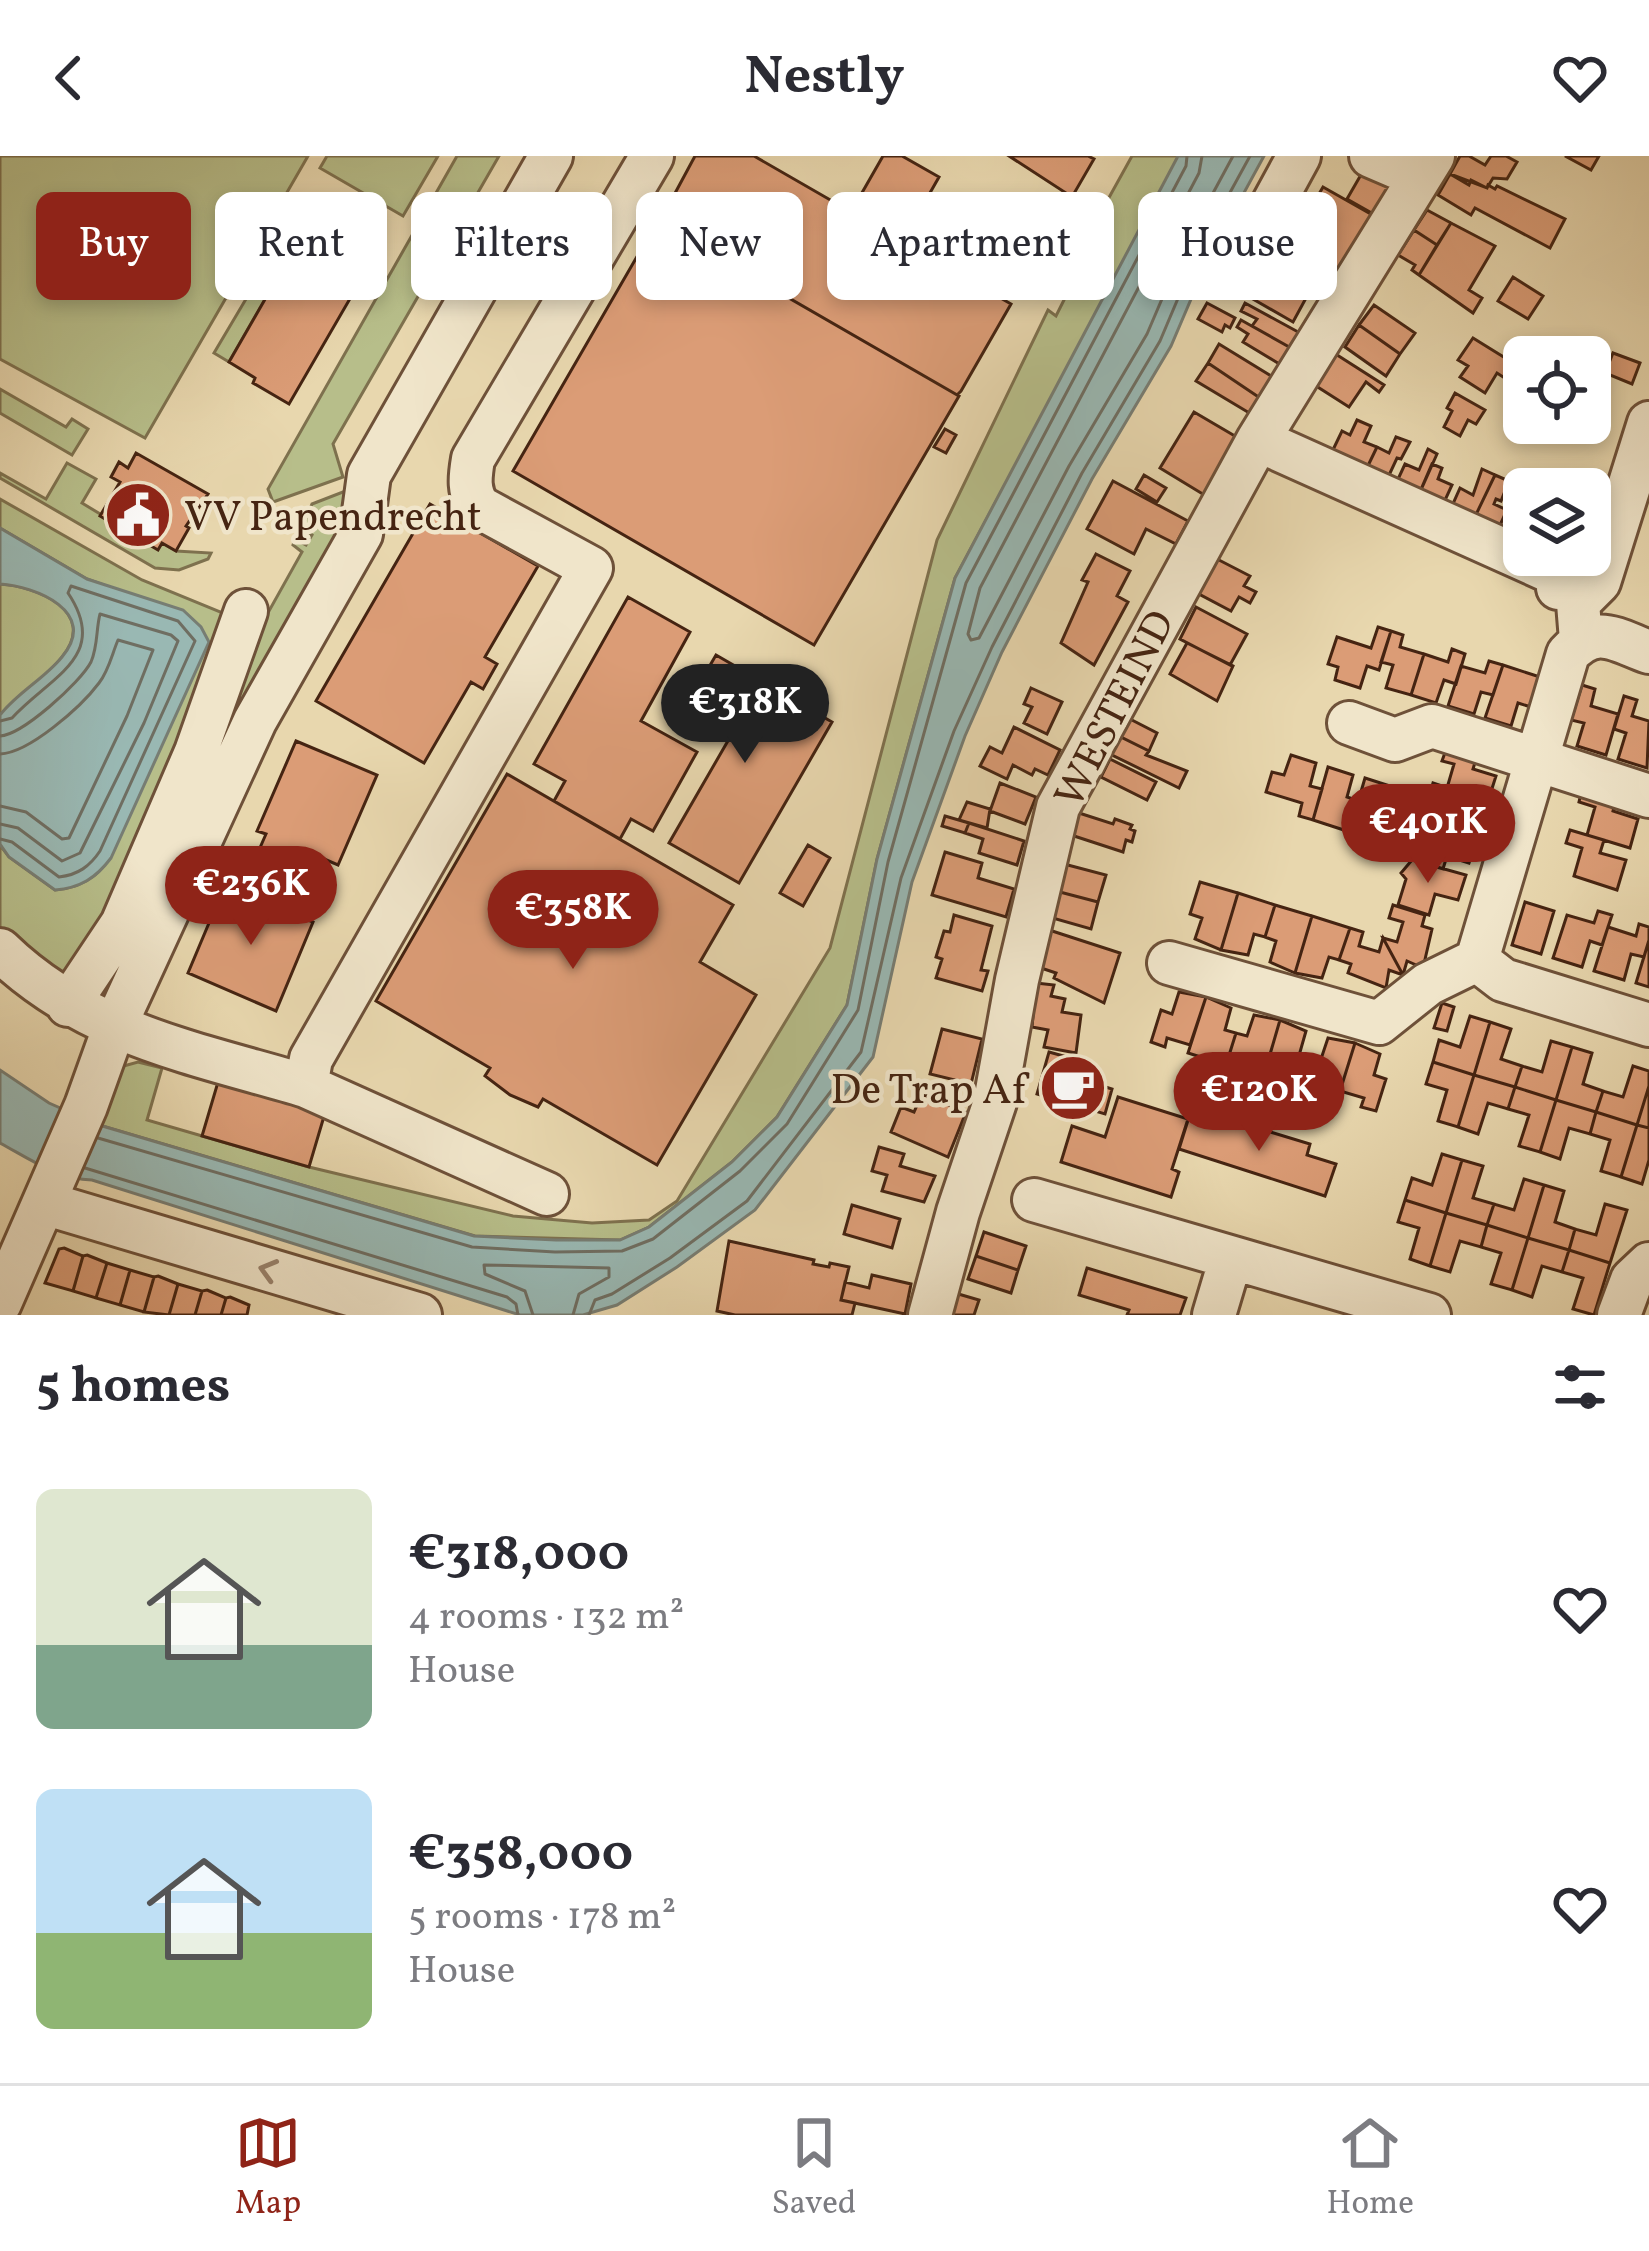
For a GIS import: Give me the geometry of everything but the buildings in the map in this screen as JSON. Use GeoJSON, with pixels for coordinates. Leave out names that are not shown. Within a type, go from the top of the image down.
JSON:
{"type":"FeatureCollection","features":[{"type":"Feature","properties":{"kind":"street"},"geometry":{"type":"LineString","coordinates":[[0,1303],[115,1028],[255,721],[362,534],[369,475],[551,156]]}},
{"type":"Feature","properties":{"kind":"street"},"geometry":{"type":"LineString","coordinates":[[306,1086],[311,1059],[591,568],[479,507],[472,498],[470,479],[473,459],[652,156]]}},
{"type":"Feature","properties":{"kind":"street"},"geometry":{"type":"LineString","coordinates":[[1279,192],[1299,156]]}},
{"type":"Feature","properties":{"kind":"street"},"geometry":{"type":"LineString","coordinates":[[1372,156],[1426,166]]}},
{"type":"Feature","properties":{"kind":"street","name":"WESTEIND"},"geometry":{"type":"LineString","coordinates":[[930,1315],[995,1102],[1017,980],[1058,807],[1258,440],[1426,166]]}},
{"type":"Feature","properties":{"kind":"street"},"geometry":{"type":"LineString","coordinates":[[1581,640],[1578,603],[1599,582],[1649,423]]}},
{"type":"Feature","properties":{"kind":"street"},"geometry":{"type":"LineString","coordinates":[[1258,440],[1561,576],[1558,589]]}},
{"type":"Feature","properties":{"kind":"street"},"geometry":{"type":"LineString","coordinates":[[68,1005],[122,924],[196,752],[246,611]]}},
{"type":"Feature","properties":{"kind":"street"},"geometry":{"type":"LineString","coordinates":[[1169,963],[1379,1023],[1428,984],[1477,960],[1568,654],[1581,640],[1600,634],[1649,652]]}},
{"type":"Feature","properties":{"kind":"street"},"geometry":{"type":"LineString","coordinates":[[1349,723],[1395,740],[1432,726],[1649,796]]}},
{"type":"Feature","properties":{"kind":"street"},"geometry":{"type":"LineString","coordinates":[[0,950],[31,980],[115,1028],[306,1086],[547,1194]]}},
{"type":"Feature","properties":{"kind":"street"},"geometry":{"type":"LineString","coordinates":[[1477,960],[1503,980],[1649,1025]]}},
{"type":"Feature","properties":{"kind":"street"},"geometry":{"type":"LineString","coordinates":[[48,1193],[420,1315]]}},
{"type":"Feature","properties":{"kind":"street"},"geometry":{"type":"LineString","coordinates":[[1034,1200],[1429,1315]]}},
{"type":"Feature","properties":{"kind":"street"},"geometry":{"type":"LineString","coordinates":[[1214,1315],[1231,1258]]}},
{"type":"Feature","properties":{"kind":"street"},"geometry":{"type":"LineString","coordinates":[[1619,1315],[1632,1280],[1649,1264]]}},
{"type":"Feature","properties":{"kind":"green space"},"geometry":{"type":"Polygon","coordinates":[[[0,156],[308,156],[287,192],[215,192],[215,300],[225,300],[145,438],[0,359],[0,156]]]}},
{"type":"Feature","properties":{"kind":"green space"},"geometry":{"type":"Polygon","coordinates":[[[327,156],[438,156],[417,192],[411,192],[403,216],[387,207],[387,192],[362,192],[320,168],[327,156]]]}},
{"type":"Feature","properties":{"kind":"green space"},"geometry":{"type":"Polygon","coordinates":[[[457,156],[499,156],[478,192],[437,192],[457,156]]]}},
{"type":"Feature","properties":{"kind":"green space"},"geometry":{"type":"Polygon","coordinates":[[[1132,156],[1181,156],[1162,192],[1138,192],[1138,236],[1114,281],[1114,192],[1132,156]]]}},
{"type":"Feature","properties":{"kind":"green space"},"geometry":{"type":"Polygon","coordinates":[[[411,237],[411,300],[416,300],[333,444],[343,477],[273,502],[268,489],[375,300],[387,300],[387,279],[411,237]]]}},
{"type":"Feature","properties":{"kind":"green space"},"geometry":{"type":"Polygon","coordinates":[[[245,300],[265,300],[229,362],[214,353],[245,300]]]}},
{"type":"Feature","properties":{"kind":"green space"},"geometry":{"type":"Polygon","coordinates":[[[1064,300],[1104,300],[955,578],[877,859],[847,1005],[777,1117],[732,1162],[649,1227],[620,1240],[475,1236],[99,1125],[120,1067],[138,1062],[162,1068],[147,1120],[309,1167],[513,1216],[592,1223],[649,1220],[677,1201],[830,948],[937,540],[1048,310],[1056,316],[1064,300]]]}},
{"type":"Feature","properties":{"kind":"green space"},"geometry":{"type":"Polygon","coordinates":[[[0,389],[66,427],[72,419],[88,429],[72,455],[0,413],[0,389]]]}},
{"type":"Feature","properties":{"kind":"green space"},"geometry":{"type":"Polygon","coordinates":[[[67,463],[96,479],[82,503],[158,549],[162,543],[176,551],[211,553],[208,559],[179,570],[155,568],[0,478],[0,473],[46,499],[67,463]]]}},
{"type":"Feature","properties":{"kind":"green space"},"geometry":{"type":"Polygon","coordinates":[[[348,490],[346,523],[235,712],[116,978],[100,971],[255,636],[302,552],[293,545],[295,539],[306,545],[312,535],[302,528],[312,504],[348,490]]]}},
{"type":"Feature","properties":{"kind":"green space"},"geometry":{"type":"Polygon","coordinates":[[[0,499],[142,580],[223,613],[142,860],[63,977],[0,937],[0,845],[55,890],[86,881],[113,851],[126,593],[87,579],[0,528],[0,499]]]}},
{"type":"Feature","properties":{"kind":"green space"},"geometry":{"type":"Polygon","coordinates":[[[0,584],[45,596],[68,614],[73,626],[62,657],[0,715],[0,584]]]}},
{"type":"Feature","properties":{"kind":"water"},"geometry":{"type":"Polygon","coordinates":[[[1178,156],[1264,156],[1244,192],[1159,192],[1178,156]]]}},
{"type":"Feature","properties":{"kind":"water"},"geometry":{"type":"Polygon","coordinates":[[[1138,232],[1138,300],[1191,300],[1171,346],[1092,479],[1002,652],[965,736],[912,882],[873,1057],[755,1210],[617,1305],[583,1315],[520,1315],[67,1176],[0,1143],[0,1070],[49,1103],[99,1125],[474,1236],[620,1240],[649,1227],[732,1162],[777,1117],[847,1005],[877,859],[955,578],[1102,300],[1114,300],[1114,277],[1138,232]]]}},
{"type":"Feature","properties":{"kind":"water"},"geometry":{"type":"Polygon","coordinates":[[[0,528],[87,579],[183,610],[209,642],[111,858],[87,881],[64,889],[55,890],[9,857],[0,844],[0,715],[62,657],[72,641],[73,627],[68,615],[45,596],[0,584],[0,528]]]}},
{"type":"Feature","properties":{"kind":"place","name":"VV Papendrecht"},"geometry":{"type":"Point","coordinates":[138,515]}},
{"type":"Feature","properties":{"kind":"place","name":"De Trap Af"},"geometry":{"type":"Point","coordinates":[1073,1088]}}]}
